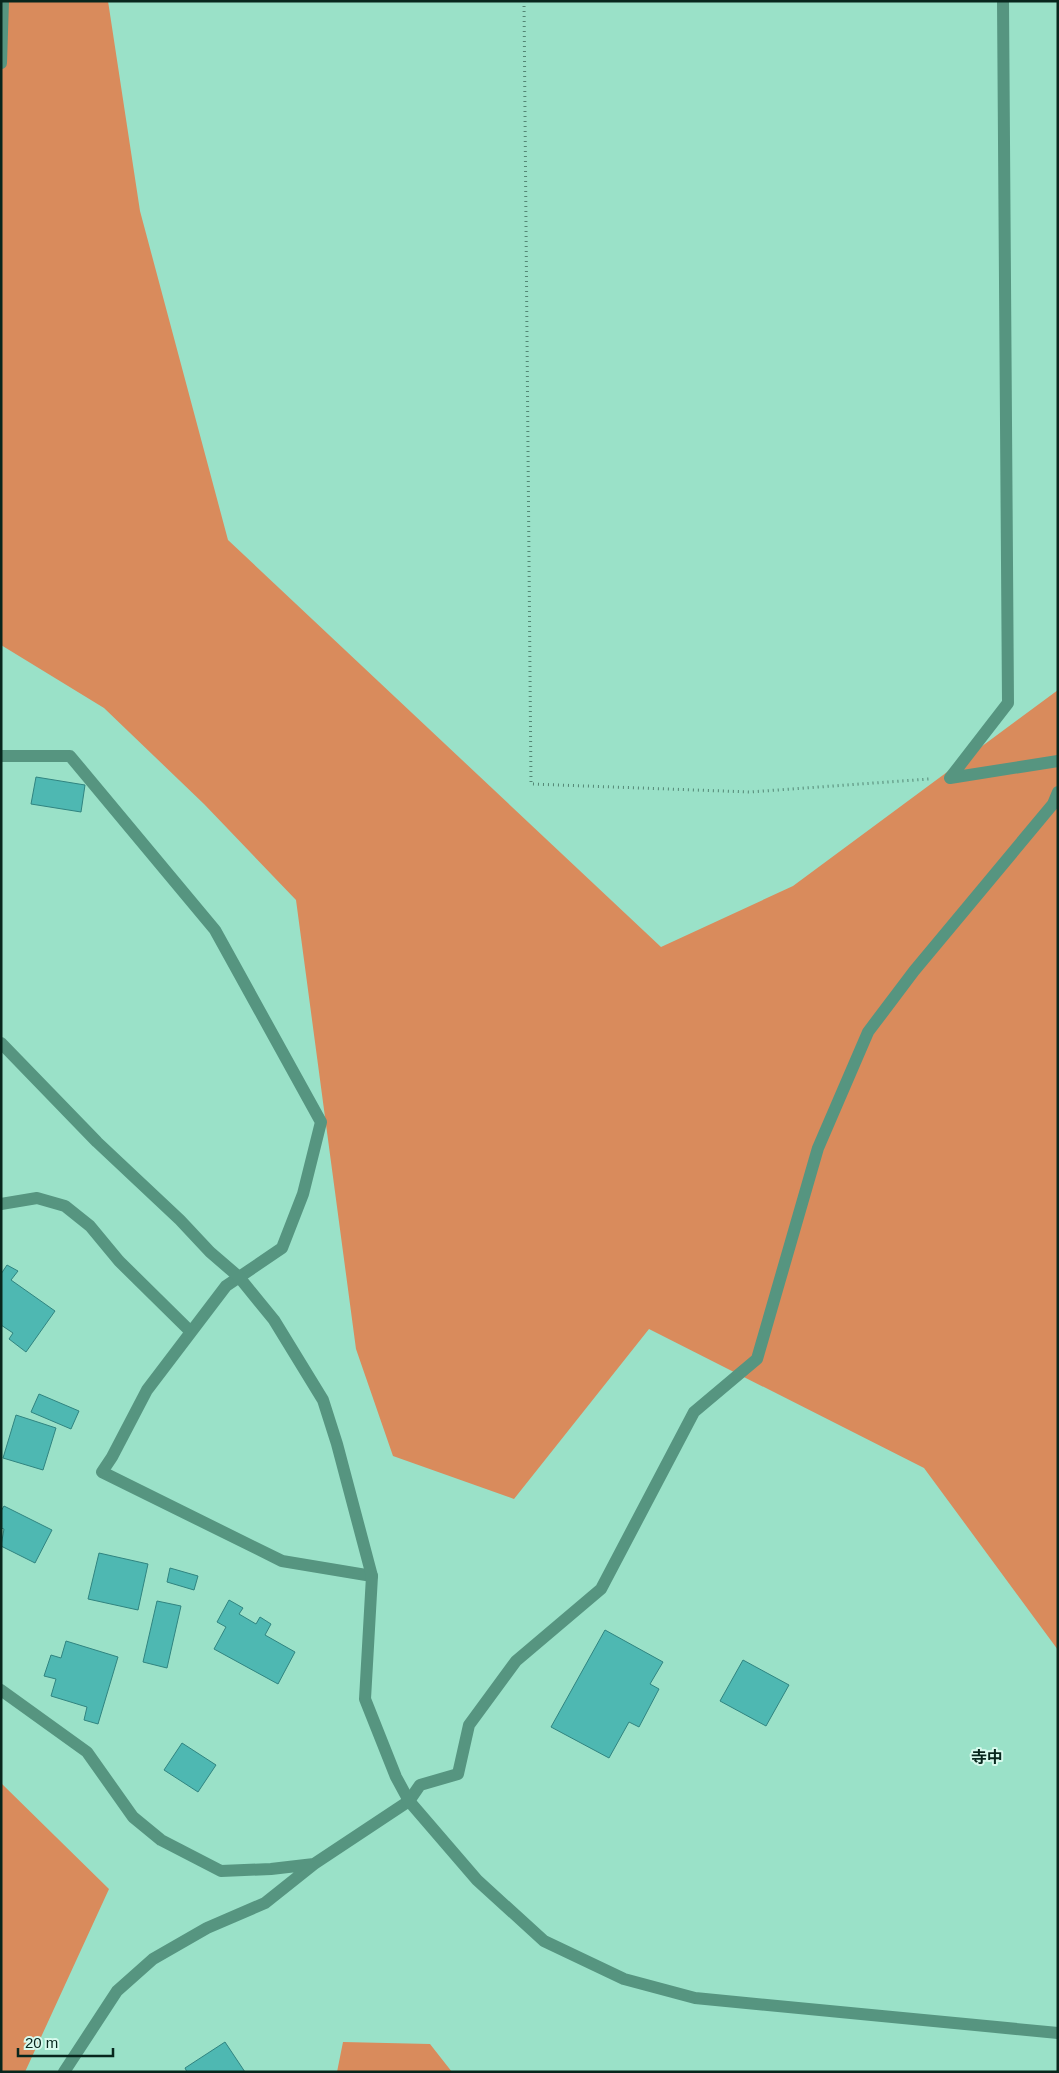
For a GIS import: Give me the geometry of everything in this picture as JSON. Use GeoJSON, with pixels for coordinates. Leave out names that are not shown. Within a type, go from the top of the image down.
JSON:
{"type":"FeatureCollection","features":[{"type":"Feature","properties":{"kind":"street"},"geometry":{"type":"LineString","coordinates":[[1,62],[3,1]]}},
{"type":"Feature","properties":{"kind":"street"},"geometry":{"type":"LineString","coordinates":[[950,778],[1008,702],[1003,1]]}},
{"type":"Feature","properties":{"kind":"street"},"geometry":{"type":"LineString","coordinates":[[1,756],[70,756],[216,930],[321,1122],[302,1194],[282,1248],[226,1286],[147,1390],[112,1457],[102,1472],[282,1561],[372,1576]]}},
{"type":"Feature","properties":{"kind":"street"},"geometry":{"type":"LineString","coordinates":[[950,778],[1058,761]]}},
{"type":"Feature","properties":{"kind":"street"},"geometry":{"type":"LineString","coordinates":[[64,2072],[117,1991],[154,1959],[207,1928],[265,1904],[314,1864],[409,1800],[420,1785],[458,1774],[469,1725],[516,1661],[601,1589],[694,1412],[757,1359],[818,1148],[868,1032],[914,971],[1053,804],[1058,792]]}},
{"type":"Feature","properties":{"kind":"street"},"geometry":{"type":"LineString","coordinates":[[1,1043],[97,1142],[238,1277],[274,1320],[323,1400],[338,1444],[372,1576],[366,1699],[396,1777],[409,1800],[477,1880],[544,1941],[624,1980],[695,1998],[1058,2033]]}},
{"type":"Feature","properties":{"kind":"street"},"geometry":{"type":"LineString","coordinates":[[1,1204],[37,1198],[65,1206],[90,1226],[119,1261],[191,1332]]}},
{"type":"Feature","properties":{"kind":"street"},"geometry":{"type":"LineString","coordinates":[[1,1690],[87,1752],[134,1817],[161,1840],[221,1871],[272,1869],[314,1864]]}},
{"type":"Feature","properties":{"kind":"path"},"geometry":{"type":"LineString","coordinates":[[524,1],[531,784],[750,792],[950,778]]}},
{"type":"Feature","properties":{"kind":"shaded area"},"geometry":{"type":"Polygon","coordinates":[[[1,1],[108,1],[140,211],[228,540],[661,947],[793,886],[1058,690],[1058,1650],[924,1468],[649,1329],[514,1499],[393,1456],[356,1349],[296,900],[204,804],[104,708],[1,645],[1,1]]]}},
{"type":"Feature","properties":{"kind":"shaded area"},"geometry":{"type":"Polygon","coordinates":[[[1,1783],[109,1889],[25,2072],[1,2072],[1,1783]]]}},
{"type":"Feature","properties":{"kind":"shaded area"},"geometry":{"type":"Polygon","coordinates":[[[343,2042],[430,2044],[452,2072],[337,2072],[343,2042]]]}},
{"type":"Feature","properties":{"kind":"building"},"geometry":{"type":"Polygon","coordinates":[[[36,777],[85,785],[81,812],[31,804],[36,777]]]}},
{"type":"Feature","properties":{"kind":"building"},"geometry":{"type":"Polygon","coordinates":[[[7,1265],[18,1271],[11,1280],[55,1311],[26,1352],[9,1339],[13,1333],[1,1325],[1,1274],[7,1265]]]}},
{"type":"Feature","properties":{"kind":"building"},"geometry":{"type":"Polygon","coordinates":[[[39,1394],[79,1411],[71,1429],[31,1412],[39,1394]]]}},
{"type":"Feature","properties":{"kind":"building"},"geometry":{"type":"Polygon","coordinates":[[[16,1415],[56,1428],[43,1470],[3,1458],[16,1415]]]}},
{"type":"Feature","properties":{"kind":"building"},"geometry":{"type":"Polygon","coordinates":[[[4,1506],[52,1530],[35,1563],[1,1546],[4,1529],[1,1528],[1,1511],[4,1506]]]}},
{"type":"Feature","properties":{"kind":"building"},"geometry":{"type":"Polygon","coordinates":[[[99,1553],[148,1564],[138,1610],[88,1599],[99,1553]]]}},
{"type":"Feature","properties":{"kind":"building"},"geometry":{"type":"Polygon","coordinates":[[[170,1568],[198,1576],[194,1590],[167,1582],[170,1568]]]}},
{"type":"Feature","properties":{"kind":"building"},"geometry":{"type":"Polygon","coordinates":[[[229,1600],[243,1608],[239,1614],[256,1624],[260,1617],[271,1624],[265,1635],[295,1652],[278,1684],[214,1649],[226,1627],[217,1622],[229,1600]]]}},
{"type":"Feature","properties":{"kind":"building"},"geometry":{"type":"Polygon","coordinates":[[[157,1601],[181,1606],[167,1668],[143,1662],[157,1601]]]}},
{"type":"Feature","properties":{"kind":"building"},"geometry":{"type":"Polygon","coordinates":[[[605,1630],[663,1662],[650,1684],[659,1689],[639,1727],[629,1722],[609,1758],[551,1727],[605,1630]]]}},
{"type":"Feature","properties":{"kind":"building"},"geometry":{"type":"Polygon","coordinates":[[[66,1641],[118,1657],[98,1724],[84,1720],[87,1707],[51,1696],[56,1679],[44,1676],[51,1655],[61,1658],[66,1641]]]}},
{"type":"Feature","properties":{"kind":"building"},"geometry":{"type":"Polygon","coordinates":[[[743,1660],[789,1685],[766,1726],[720,1701],[743,1660]]]}},
{"type":"Feature","properties":{"kind":"building"},"geometry":{"type":"Polygon","coordinates":[[[182,1743],[216,1765],[198,1792],[164,1770],[182,1743]]]}},
{"type":"Feature","properties":{"kind":"building"},"geometry":{"type":"Polygon","coordinates":[[[225,2042],[245,2072],[187,2072],[185,2068],[225,2042]]]}},
{"type":"Feature","properties":{"kind":"district","name":"寺中"},"geometry":{"type":"Point","coordinates":[987,1757]}}]}
